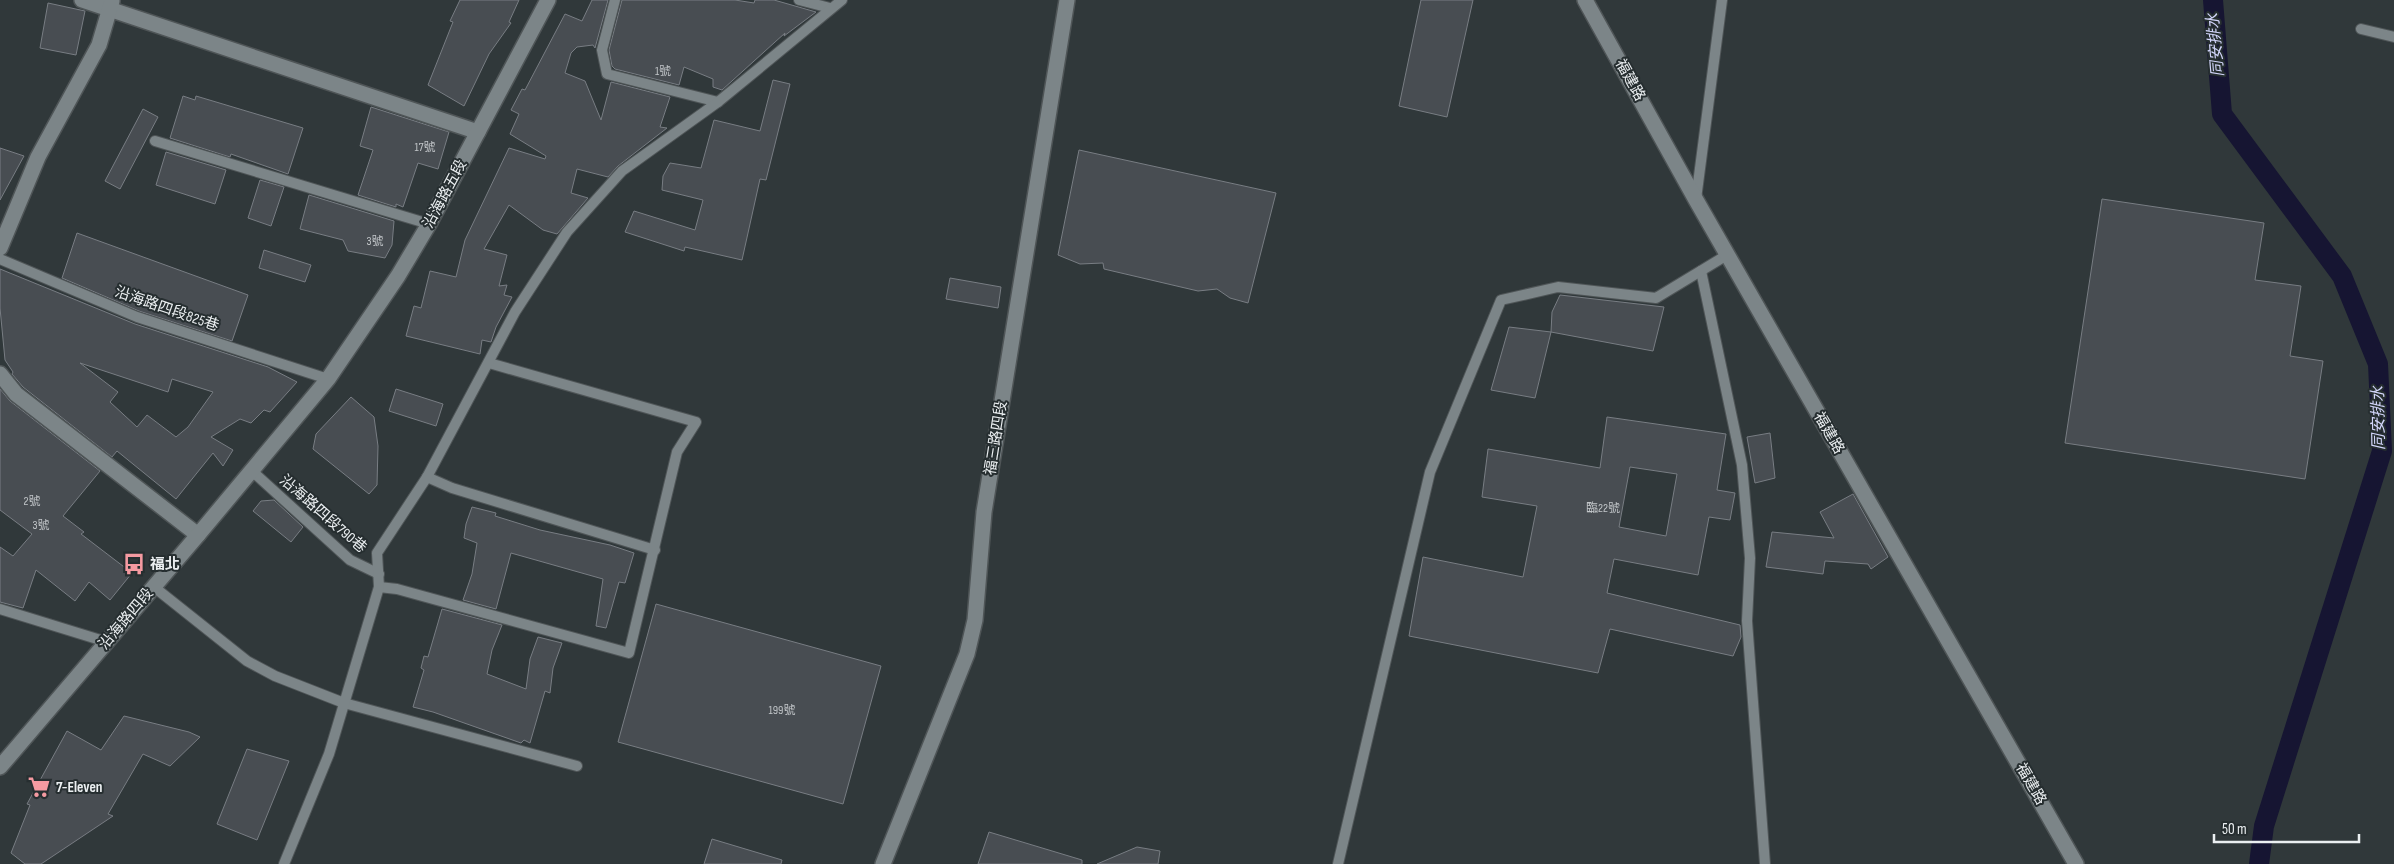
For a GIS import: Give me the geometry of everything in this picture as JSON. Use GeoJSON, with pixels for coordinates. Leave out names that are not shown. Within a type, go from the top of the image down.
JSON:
{"type":"FeatureCollection","features":[{"type":"Feature","properties":{"kind":"street"},"geometry":{"type":"LineString","coordinates":[[82,0],[111,5],[478,132]]}},
{"type":"Feature","properties":{"kind":"street","name":"沿海路五段"},"geometry":{"type":"LineString","coordinates":[[328,379],[398,276],[429,224],[548,0]]}},
{"type":"Feature","properties":{"kind":"street","name":"福三路四段"},"geometry":{"type":"LineString","coordinates":[[883,864],[967,654],[975,620],[984,512],[1067,0]]}},
{"type":"Feature","properties":{"kind":"street","name":"福建路"},"geometry":{"type":"LineString","coordinates":[[1585,0],[1696,200],[2076,864]]}},
{"type":"Feature","properties":{"kind":"street"},"geometry":{"type":"LineString","coordinates":[[0,248],[38,158],[99,45],[111,5]]}},
{"type":"Feature","properties":{"kind":"street"},"geometry":{"type":"LineString","coordinates":[[0,374],[16,394],[198,535]]}},
{"type":"Feature","properties":{"kind":"street","name":"沿海路四段"},"geometry":{"type":"LineString","coordinates":[[0,767],[328,379]]}},
{"type":"Feature","properties":{"kind":"lane"},"geometry":{"type":"LineString","coordinates":[[615,0],[602,50],[607,74],[718,102]]}},
{"type":"Feature","properties":{"kind":"lane"},"geometry":{"type":"LineString","coordinates":[[799,0],[830,8]]}},
{"type":"Feature","properties":{"kind":"lane"},"geometry":{"type":"LineString","coordinates":[[284,864],[329,754],[379,587],[377,553],[428,477],[515,312],[567,232],[622,171],[718,102],[842,0]]}},
{"type":"Feature","properties":{"kind":"lane"},"geometry":{"type":"LineString","coordinates":[[1696,200],[1722,0]]}},
{"type":"Feature","properties":{"kind":"lane"},"geometry":{"type":"LineString","coordinates":[[2361,29],[2394,37]]}},
{"type":"Feature","properties":{"kind":"lane"},"geometry":{"type":"LineString","coordinates":[[155,141],[429,224]]}},
{"type":"Feature","properties":{"kind":"lane"},"geometry":{"type":"LineString","coordinates":[[1338,864],[1430,472],[1502,300],[1558,287],[1656,298],[1728,255]]}},
{"type":"Feature","properties":{"kind":"lane","name":"沿海路四段825巷"},"geometry":{"type":"LineString","coordinates":[[0,259],[137,317],[328,379]]}},
{"type":"Feature","properties":{"kind":"lane"},"geometry":{"type":"LineString","coordinates":[[1701,272],[1742,465],[1750,558],[1747,621],[1765,864]]}},
{"type":"Feature","properties":{"kind":"lane"},"geometry":{"type":"LineString","coordinates":[[379,587],[397,589],[629,654],[677,452],[696,422],[489,363]]}},
{"type":"Feature","properties":{"kind":"lane","name":"沿海路四段790巷"},"geometry":{"type":"LineString","coordinates":[[252,471],[350,560],[378,574]]}},
{"type":"Feature","properties":{"kind":"lane"},"geometry":{"type":"LineString","coordinates":[[428,477],[452,488],[655,550]]}},
{"type":"Feature","properties":{"kind":"lane"},"geometry":{"type":"LineString","coordinates":[[154,587],[247,661],[275,676],[344,703],[577,766]]}},
{"type":"Feature","properties":{"kind":"lane"},"geometry":{"type":"LineString","coordinates":[[0,609],[107,642]]}},
{"type":"Feature","properties":{"kind":"building"},"geometry":{"type":"Polygon","coordinates":[[[460,0],[519,0],[509,22],[511,23],[489,54],[464,106],[428,85],[453,22],[450,21],[460,0]]]}},
{"type":"Feature","properties":{"kind":"building"},"geometry":{"type":"Polygon","coordinates":[[[592,0],[608,0],[595,48],[593,45],[577,47],[571,53],[565,73],[585,81],[601,120],[611,82],[670,97],[660,127],[667,128],[618,166],[608,177],[577,169],[571,193],[588,198],[557,234],[543,230],[509,205],[484,249],[507,255],[499,286],[507,285],[504,295],[512,297],[496,327],[491,342],[482,340],[480,354],[406,336],[414,306],[421,308],[430,271],[456,277],[465,240],[509,148],[545,159],[546,156],[510,134],[519,114],[511,110],[522,89],[525,90],[565,14],[582,21],[592,0]]]}},
{"type":"Feature","properties":{"kind":"building"},"geometry":{"type":"Polygon","coordinates":[[[622,0],[735,0],[754,3],[755,0],[774,0],[816,12],[784,36],[785,33],[722,90],[713,87],[713,79],[684,67],[679,85],[615,69],[612,66],[609,50],[622,0]]]}},
{"type":"Feature","properties":{"kind":"building"},"geometry":{"type":"Polygon","coordinates":[[[1421,0],[1473,0],[1447,117],[1399,106],[1421,0]]]}},
{"type":"Feature","properties":{"kind":"building"},"geometry":{"type":"Polygon","coordinates":[[[48,3],[85,11],[76,55],[40,48],[48,3]]]}},
{"type":"Feature","properties":{"kind":"building"},"geometry":{"type":"Polygon","coordinates":[[[773,80],[790,84],[766,180],[760,179],[742,260],[685,247],[684,251],[625,232],[634,211],[695,230],[703,200],[662,190],[663,176],[670,163],[701,168],[714,120],[760,131],[773,80]]]}},
{"type":"Feature","properties":{"kind":"building"},"geometry":{"type":"Polygon","coordinates":[[[183,96],[195,100],[196,96],[303,128],[288,174],[231,154],[230,157],[170,138],[183,96]]]}},
{"type":"Feature","properties":{"kind":"building"},"geometry":{"type":"Polygon","coordinates":[[[371,107],[449,132],[438,169],[418,163],[403,207],[396,204],[396,207],[358,195],[373,150],[360,146],[371,107]]]}},
{"type":"Feature","properties":{"kind":"building"},"geometry":{"type":"Polygon","coordinates":[[[143,109],[158,117],[120,189],[105,181],[143,109]]]}},
{"type":"Feature","properties":{"kind":"building"},"geometry":{"type":"Polygon","coordinates":[[[0,148],[24,156],[0,200],[0,148]]]}},
{"type":"Feature","properties":{"kind":"building"},"geometry":{"type":"Polygon","coordinates":[[[1079,150],[1276,193],[1248,303],[1230,298],[1217,289],[1198,291],[1104,269],[1103,263],[1080,264],[1058,255],[1079,150]]]}},
{"type":"Feature","properties":{"kind":"building"},"geometry":{"type":"Polygon","coordinates":[[[166,152],[226,170],[215,204],[156,185],[166,152]]]}},
{"type":"Feature","properties":{"kind":"building"},"geometry":{"type":"Polygon","coordinates":[[[260,180],[284,187],[271,226],[248,218],[260,180]]]}},
{"type":"Feature","properties":{"kind":"building"},"geometry":{"type":"Polygon","coordinates":[[[309,195],[394,221],[392,245],[385,258],[348,251],[343,240],[300,229],[309,195]]]}},
{"type":"Feature","properties":{"kind":"building"},"geometry":{"type":"Polygon","coordinates":[[[2102,199],[2264,223],[2255,280],[2301,286],[2290,356],[2323,361],[2305,479],[2065,443],[2102,199]]]}},
{"type":"Feature","properties":{"kind":"building"},"geometry":{"type":"Polygon","coordinates":[[[77,233],[248,295],[232,341],[139,311],[62,278],[77,233]]]}},
{"type":"Feature","properties":{"kind":"building"},"geometry":{"type":"Polygon","coordinates":[[[264,250],[311,265],[305,282],[259,268],[264,250]]]}},
{"type":"Feature","properties":{"kind":"building"},"geometry":{"type":"Polygon","coordinates":[[[0,269],[135,324],[268,367],[297,382],[270,412],[264,410],[251,423],[240,419],[211,437],[233,450],[223,466],[213,453],[176,499],[117,451],[112,457],[23,387],[12,374],[13,372],[5,360],[0,308],[0,269]],[[80,363],[118,392],[110,402],[137,427],[147,415],[176,437],[188,427],[213,392],[172,379],[168,392],[80,363]]]}},
{"type":"Feature","properties":{"kind":"building"},"geometry":{"type":"Polygon","coordinates":[[[950,278],[1001,287],[998,308],[946,299],[950,278]]]}},
{"type":"Feature","properties":{"kind":"building"},"geometry":{"type":"Polygon","coordinates":[[[1560,295],[1664,307],[1653,351],[1551,332],[1552,312],[1560,295]]]}},
{"type":"Feature","properties":{"kind":"building"},"geometry":{"type":"Polygon","coordinates":[[[1509,327],[1551,332],[1535,398],[1491,390],[1509,327]]]}},
{"type":"Feature","properties":{"kind":"building"},"geometry":{"type":"Polygon","coordinates":[[[0,389],[10,401],[100,471],[63,516],[84,532],[81,534],[132,573],[110,600],[89,582],[75,601],[36,570],[23,608],[0,602],[0,547],[13,556],[32,534],[0,510],[0,389]]]}},
{"type":"Feature","properties":{"kind":"building"},"geometry":{"type":"Polygon","coordinates":[[[396,389],[443,404],[436,426],[389,411],[396,389]]]}},
{"type":"Feature","properties":{"kind":"building"},"geometry":{"type":"Polygon","coordinates":[[[351,397],[374,417],[378,446],[377,485],[369,494],[313,449],[316,434],[351,397]]]}},
{"type":"Feature","properties":{"kind":"building"},"geometry":{"type":"Polygon","coordinates":[[[1607,417],[1726,434],[1717,490],[1735,493],[1730,520],[1709,517],[1698,575],[1614,559],[1607,593],[1740,625],[1741,637],[1733,656],[1610,629],[1598,673],[1409,636],[1423,557],[1523,577],[1537,506],[1482,497],[1488,449],[1600,468],[1607,417]],[[1630,467],[1619,527],[1666,536],[1677,474],[1630,467]]]}},
{"type":"Feature","properties":{"kind":"building"},"geometry":{"type":"Polygon","coordinates":[[[1770,433],[1775,478],[1755,483],[1747,437],[1770,433]]]}},
{"type":"Feature","properties":{"kind":"building"},"geometry":{"type":"Polygon","coordinates":[[[1853,494],[1888,557],[1871,569],[1868,564],[1825,561],[1823,574],[1766,567],[1772,532],[1834,538],[1820,512],[1853,494]]]}},
{"type":"Feature","properties":{"kind":"building"},"geometry":{"type":"Polygon","coordinates":[[[274,500],[303,527],[291,542],[253,511],[261,501],[274,500]]]}},
{"type":"Feature","properties":{"kind":"building"},"geometry":{"type":"Polygon","coordinates":[[[472,507],[496,513],[495,516],[540,530],[610,545],[634,553],[625,583],[619,582],[606,628],[596,626],[603,579],[511,553],[496,609],[463,600],[472,574],[477,543],[464,538],[466,524],[472,507]]]}},
{"type":"Feature","properties":{"kind":"building"},"geometry":{"type":"Polygon","coordinates":[[[656,604],[881,666],[843,804],[618,742],[656,604]]]}},
{"type":"Feature","properties":{"kind":"building"},"geometry":{"type":"Polygon","coordinates":[[[442,609],[502,625],[492,650],[487,674],[526,689],[530,659],[538,637],[562,643],[553,668],[550,693],[545,691],[530,743],[524,740],[521,743],[433,712],[413,707],[424,670],[421,668],[424,656],[428,657],[442,609]]]}},
{"type":"Feature","properties":{"kind":"building"},"geometry":{"type":"Polygon","coordinates":[[[124,716],[189,732],[200,737],[170,766],[143,754],[108,814],[113,816],[41,864],[25,864],[11,853],[30,805],[27,804],[67,731],[101,750],[124,716]]]}},
{"type":"Feature","properties":{"kind":"building"},"geometry":{"type":"Polygon","coordinates":[[[247,749],[289,761],[257,840],[217,824],[247,749]]]}},
{"type":"Feature","properties":{"kind":"building"},"geometry":{"type":"Polygon","coordinates":[[[989,832],[1082,860],[1082,864],[978,864],[989,832]]]}},
{"type":"Feature","properties":{"kind":"building"},"geometry":{"type":"Polygon","coordinates":[[[712,839],[782,860],[781,864],[704,864],[712,839]]]}},
{"type":"Feature","properties":{"kind":"building"},"geometry":{"type":"Polygon","coordinates":[[[1137,847],[1160,851],[1158,864],[1097,864],[1137,847]]]}},
{"type":"Feature","properties":{"kind":"waterway","name":"同安排水"},"geometry":{"type":"LineString","coordinates":[[2213,0],[2222,114],[2342,276],[2378,364],[2382,451],[2264,826],[2259,864]]}},
{"type":"Feature","properties":{"kind":"place","name":"福北"},"geometry":{"type":"Point","coordinates":[134,564]}},
{"type":"Feature","properties":{"kind":"place","name":"7-Eleven"},"geometry":{"type":"Point","coordinates":[39,787]}}]}
